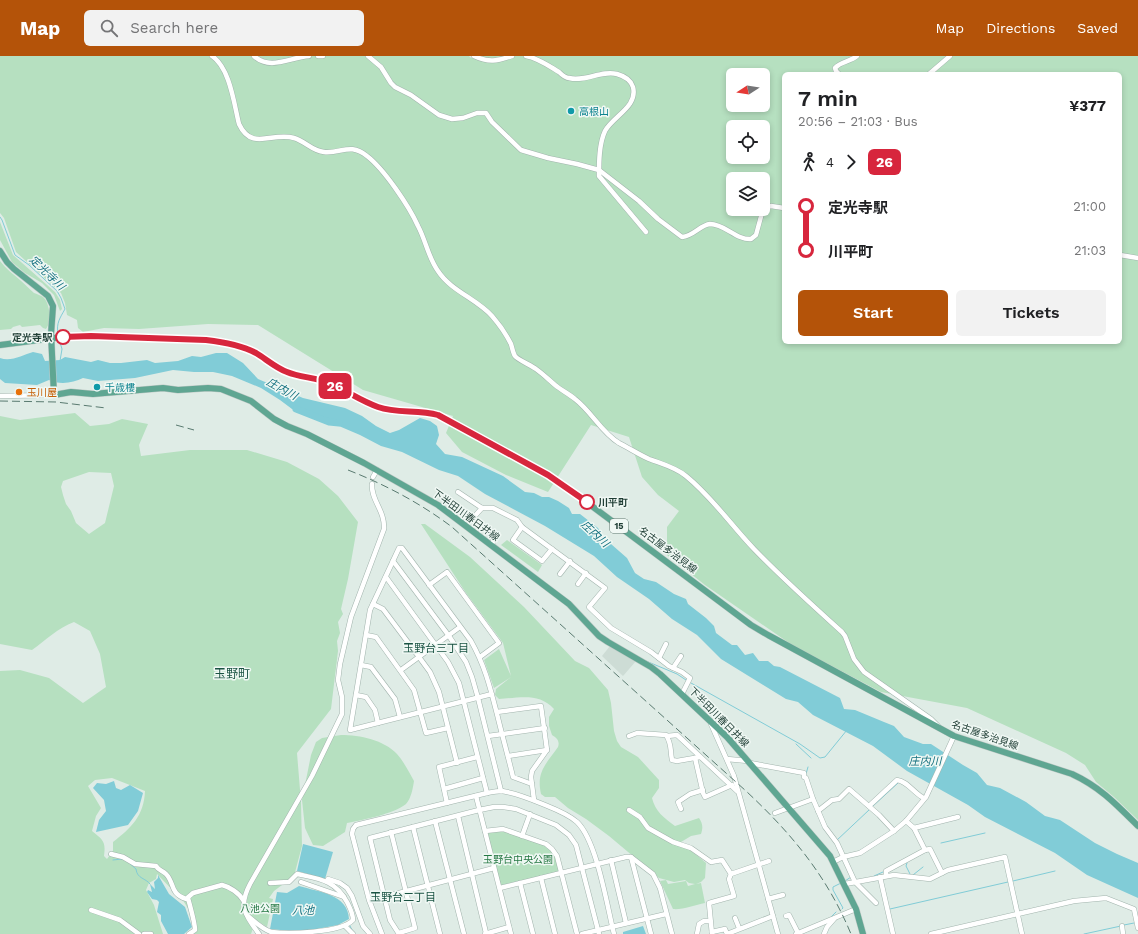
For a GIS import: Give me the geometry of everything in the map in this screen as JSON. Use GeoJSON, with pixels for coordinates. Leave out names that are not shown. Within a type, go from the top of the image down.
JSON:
{"type":"FeatureCollection","features":[{"type":"Feature","properties":{"kind":"main road"},"geometry":{"type":"LineString","coordinates":[[0,251],[7,262],[43,292],[53,306],[55,340],[54,395]]}},
{"type":"Feature","properties":{"kind":"main road","name":"名古屋多治見線"},"geometry":{"type":"LineString","coordinates":[[0,345],[91,336],[225,342],[254,352],[285,372],[331,384],[380,408],[400,411],[428,412],[438,415],[560,483],[751,625],[768,635],[954,736],[1084,779],[1104,792],[1138,826]]}},
{"type":"Feature","properties":{"kind":"main road","name":"下半田川春日井線"},"geometry":{"type":"LineString","coordinates":[[54,395],[71,392],[93,394],[163,388],[178,390],[208,388],[221,389],[251,401],[274,419],[286,426],[307,434],[376,470],[438,505],[568,604],[599,636],[651,667],[709,719],[749,762],[826,851],[856,909],[863,934]]}},
{"type":"Feature","properties":{"kind":"street"},"geometry":{"type":"LineString","coordinates":[[212,56],[222,66],[226,74],[239,124],[247,136],[257,140],[288,136],[301,140],[317,150],[325,152],[343,149],[358,150],[374,161],[391,182],[412,214],[421,231],[430,258],[439,273],[454,287],[491,315],[510,342],[515,356],[538,370],[576,400],[612,438],[637,453],[674,468],[696,484],[755,550],[842,632],[854,659],[864,672],[931,720],[942,730]]}},
{"type":"Feature","properties":{"kind":"street"},"geometry":{"type":"LineString","coordinates":[[254,56],[263,62],[272,63],[309,56]]}},
{"type":"Feature","properties":{"kind":"street"},"geometry":{"type":"LineString","coordinates":[[318,56],[323,56]]}},
{"type":"Feature","properties":{"kind":"street"},"geometry":{"type":"LineString","coordinates":[[368,56],[381,68],[390,83],[438,115],[452,119],[463,118],[477,113],[486,113],[492,122],[521,150],[599,170],[682,237],[693,234],[711,224],[746,240],[752,239],[756,235],[761,216]]}},
{"type":"Feature","properties":{"kind":"street"},"geometry":{"type":"LineString","coordinates":[[474,56],[485,61],[498,60],[512,56]]}},
{"type":"Feature","properties":{"kind":"street"},"geometry":{"type":"LineString","coordinates":[[526,56],[541,61],[568,78],[579,80],[607,73],[617,74],[626,78],[632,84],[634,92],[633,98],[605,132],[601,145],[599,176],[646,232]]}},
{"type":"Feature","properties":{"kind":"street"},"geometry":{"type":"LineString","coordinates":[[837,72],[835,68],[837,65],[857,56]]}},
{"type":"Feature","properties":{"kind":"street"},"geometry":{"type":"LineString","coordinates":[[931,72],[950,56]]}},
{"type":"Feature","properties":{"kind":"street"},"geometry":{"type":"LineString","coordinates":[[770,206],[782,208]]}},
{"type":"Feature","properties":{"kind":"street"},"geometry":{"type":"LineString","coordinates":[[1122,255],[1138,258]]}},
{"type":"Feature","properties":{"kind":"street"},"geometry":{"type":"LineString","coordinates":[[0,396],[54,395]]}},
{"type":"Feature","properties":{"kind":"street"},"geometry":{"type":"LineString","coordinates":[[373,477],[376,470]]}},
{"type":"Feature","properties":{"kind":"street"},"geometry":{"type":"LineString","coordinates":[[243,900],[250,884],[312,776],[342,714],[342,697],[338,680],[340,664],[351,617],[384,529],[383,516],[372,491],[372,484]]}},
{"type":"Feature","properties":{"kind":"street"},"geometry":{"type":"LineString","coordinates":[[458,492],[482,508],[493,508],[517,520],[522,527],[605,588],[589,607],[611,628],[690,678],[682,694]]}},
{"type":"Feature","properties":{"kind":"street"},"geometry":{"type":"LineString","coordinates":[[482,508],[473,518],[494,540],[491,545]]}},
{"type":"Feature","properties":{"kind":"street"},"geometry":{"type":"LineString","coordinates":[[522,527],[513,540],[542,561],[552,548]]}},
{"type":"Feature","properties":{"kind":"street"},"geometry":{"type":"LineString","coordinates":[[492,694],[350,730],[370,610],[399,548],[402,548],[480,657],[492,694],[513,777],[532,784]]}},
{"type":"Feature","properties":{"kind":"street"},"geometry":{"type":"LineString","coordinates":[[393,561],[449,636],[466,662],[478,698],[501,791]]}},
{"type":"Feature","properties":{"kind":"street"},"geometry":{"type":"LineString","coordinates":[[560,574],[570,561]]}},
{"type":"Feature","properties":{"kind":"street"},"geometry":{"type":"LineString","coordinates":[[429,585],[447,572],[499,643],[480,657]]}},
{"type":"Feature","properties":{"kind":"street"},"geometry":{"type":"LineString","coordinates":[[578,584],[586,573]]}},
{"type":"Feature","properties":{"kind":"street"},"geometry":{"type":"LineString","coordinates":[[386,577],[454,672],[464,701],[487,793]]}},
{"type":"Feature","properties":{"kind":"street"},"geometry":{"type":"LineString","coordinates":[[373,604],[383,609],[419,657],[435,682],[457,763]]}},
{"type":"Feature","properties":{"kind":"street"},"geometry":{"type":"LineString","coordinates":[[401,670],[460,627]]}},
{"type":"Feature","properties":{"kind":"street"},"geometry":{"type":"LineString","coordinates":[[366,635],[376,637],[414,690],[426,733],[448,728]]}},
{"type":"Feature","properties":{"kind":"street"},"geometry":{"type":"LineString","coordinates":[[659,658],[666,644]]}},
{"type":"Feature","properties":{"kind":"street"},"geometry":{"type":"LineString","coordinates":[[673,668],[681,656]]}},
{"type":"Feature","properties":{"kind":"street"},"geometry":{"type":"LineString","coordinates":[[361,665],[371,667],[395,699],[400,717]]}},
{"type":"Feature","properties":{"kind":"street"},"geometry":{"type":"LineString","coordinates":[[356,695],[366,697],[375,710],[378,723]]}},
{"type":"Feature","properties":{"kind":"street"},"geometry":{"type":"LineString","coordinates":[[496,712],[541,706],[547,750],[532,771],[534,800]]}},
{"type":"Feature","properties":{"kind":"street"},"geometry":{"type":"LineString","coordinates":[[709,719],[734,776],[778,934]]}},
{"type":"Feature","properties":{"kind":"street"},"geometry":{"type":"LineString","coordinates":[[488,736],[544,728]]}},
{"type":"Feature","properties":{"kind":"street"},"geometry":{"type":"LineString","coordinates":[[630,736],[637,733],[667,736],[677,735],[697,757],[737,791]]}},
{"type":"Feature","properties":{"kind":"street"},"geometry":{"type":"LineString","coordinates":[[667,736],[671,745],[670,753],[672,760],[697,757]]}},
{"type":"Feature","properties":{"kind":"street"},"geometry":{"type":"LineString","coordinates":[[833,862],[843,857],[860,853],[894,831],[906,821],[930,791],[954,736]]}},
{"type":"Feature","properties":{"kind":"street"},"geometry":{"type":"LineString","coordinates":[[508,756],[547,750]]}},
{"type":"Feature","properties":{"kind":"street"},"geometry":{"type":"LineString","coordinates":[[448,803],[439,767],[478,757]]}},
{"type":"Feature","properties":{"kind":"street"},"geometry":{"type":"LineString","coordinates":[[697,757],[705,797],[732,786]]}},
{"type":"Feature","properties":{"kind":"street"},"geometry":{"type":"LineString","coordinates":[[727,759],[804,773],[804,777],[806,778],[825,827],[837,843],[855,882],[876,903]]}},
{"type":"Feature","properties":{"kind":"street"},"geometry":{"type":"LineString","coordinates":[[444,789],[483,778]]}},
{"type":"Feature","properties":{"kind":"street"},"geometry":{"type":"LineString","coordinates":[[869,806],[897,780],[902,781],[915,793],[922,797]]}},
{"type":"Feature","properties":{"kind":"street"},"geometry":{"type":"LineString","coordinates":[[818,811],[832,800],[839,799],[849,789],[879,815],[894,831]]}},
{"type":"Feature","properties":{"kind":"street"},"geometry":{"type":"LineString","coordinates":[[681,809],[678,802],[690,794],[703,790]]}},
{"type":"Feature","properties":{"kind":"street"},"geometry":{"type":"LineString","coordinates":[[382,934],[369,900],[352,834],[356,825],[487,793],[501,791],[534,800],[559,811],[578,823],[584,830],[590,841],[597,864],[614,934]]}},
{"type":"Feature","properties":{"kind":"street"},"geometry":{"type":"LineString","coordinates":[[476,796],[511,934]]}},
{"type":"Feature","properties":{"kind":"street"},"geometry":{"type":"LineString","coordinates":[[774,812],[813,799]]}},
{"type":"Feature","properties":{"kind":"street"},"geometry":{"type":"LineString","coordinates":[[392,832],[415,928],[399,933],[390,920],[370,838],[392,832],[413,827],[435,821],[458,816],[494,806],[516,809],[530,814],[556,825],[569,835],[576,845],[599,932]]}},
{"type":"Feature","properties":{"kind":"street"},"geometry":{"type":"LineString","coordinates":[[629,810],[640,817],[648,828],[673,842],[691,848],[711,862],[722,860],[731,874]]}},
{"type":"Feature","properties":{"kind":"street"},"geometry":{"type":"LineString","coordinates":[[522,836],[530,814]]}},
{"type":"Feature","properties":{"kind":"street"},"geometry":{"type":"LineString","coordinates":[[458,816],[485,934],[509,927]]}},
{"type":"Feature","properties":{"kind":"street"},"geometry":{"type":"LineString","coordinates":[[914,828],[958,817]]}},
{"type":"Feature","properties":{"kind":"street"},"geometry":{"type":"LineString","coordinates":[[435,821],[464,934]]}},
{"type":"Feature","properties":{"kind":"street"},"geometry":{"type":"LineString","coordinates":[[906,821],[914,828],[925,850]]}},
{"type":"Feature","properties":{"kind":"street"},"geometry":{"type":"LineString","coordinates":[[413,827],[440,934]]}},
{"type":"Feature","properties":{"kind":"street"},"geometry":{"type":"LineString","coordinates":[[485,831],[503,829],[546,844],[552,849],[557,856],[562,872],[577,934]]}},
{"type":"Feature","properties":{"kind":"street"},"geometry":{"type":"LineString","coordinates":[[886,876],[886,871],[925,850],[930,849],[942,873]]}},
{"type":"Feature","properties":{"kind":"street"},"geometry":{"type":"LineString","coordinates":[[111,854],[123,857],[135,864],[156,866],[158,870],[165,873],[176,893],[180,897],[186,899],[193,893],[222,885],[227,886],[241,896],[246,915],[259,934]]}},
{"type":"Feature","properties":{"kind":"street"},"geometry":{"type":"LineString","coordinates":[[500,888],[631,856]]}},
{"type":"Feature","properties":{"kind":"street"},"geometry":{"type":"LineString","coordinates":[[631,856],[653,874],[660,888],[672,934]]}},
{"type":"Feature","properties":{"kind":"street"},"geometry":{"type":"LineString","coordinates":[[631,856],[651,934]]}},
{"type":"Feature","properties":{"kind":"street"},"geometry":{"type":"LineString","coordinates":[[844,884],[894,875],[930,879],[948,870],[1005,857],[1022,934]]}},
{"type":"Feature","properties":{"kind":"street"},"geometry":{"type":"LineString","coordinates":[[611,860],[626,923]]}},
{"type":"Feature","properties":{"kind":"street"},"geometry":{"type":"LineString","coordinates":[[731,874],[769,861]]}},
{"type":"Feature","properties":{"kind":"street"},"geometry":{"type":"LineString","coordinates":[[384,897],[494,868]]}},
{"type":"Feature","properties":{"kind":"street"},"geometry":{"type":"LineString","coordinates":[[246,915],[262,928],[278,933],[300,934],[334,930],[345,926],[353,920],[353,915],[344,897],[338,888],[327,881],[298,874],[289,882],[270,883]]}},
{"type":"Feature","properties":{"kind":"street"},"geometry":{"type":"LineString","coordinates":[[731,874],[729,879],[734,896],[709,903],[712,933],[725,929],[727,934],[739,928],[773,916]]}},
{"type":"Feature","properties":{"kind":"street"},"geometry":{"type":"LineString","coordinates":[[880,877],[893,934]]}},
{"type":"Feature","properties":{"kind":"street"},"geometry":{"type":"LineString","coordinates":[[541,878],[555,934]]}},
{"type":"Feature","properties":{"kind":"street"},"geometry":{"type":"LineString","coordinates":[[327,881],[328,879],[340,883],[347,888],[352,896],[359,919],[370,934]]}},
{"type":"Feature","properties":{"kind":"street"},"geometry":{"type":"LineString","coordinates":[[302,882],[344,897]]}},
{"type":"Feature","properties":{"kind":"street"},"geometry":{"type":"LineString","coordinates":[[520,883],[533,934]]}},
{"type":"Feature","properties":{"kind":"street"},"geometry":{"type":"LineString","coordinates":[[768,899],[783,895]]}},
{"type":"Feature","properties":{"kind":"street"},"geometry":{"type":"LineString","coordinates":[[188,898],[192,920],[195,927],[189,934]]}},
{"type":"Feature","properties":{"kind":"street"},"geometry":{"type":"LineString","coordinates":[[931,934],[1074,901],[1106,898],[1134,909],[1138,928]]}},
{"type":"Feature","properties":{"kind":"street"},"geometry":{"type":"LineString","coordinates":[[786,916],[789,915],[797,934],[856,909]]}},
{"type":"Feature","properties":{"kind":"street"},"geometry":{"type":"LineString","coordinates":[[91,910],[120,920],[139,934]]}},
{"type":"Feature","properties":{"kind":"street"},"geometry":{"type":"LineString","coordinates":[[582,934],[599,932],[626,923],[666,914]]}},
{"type":"Feature","properties":{"kind":"street"},"geometry":{"type":"LineString","coordinates":[[735,918],[739,928]]}},
{"type":"Feature","properties":{"kind":"street"},"geometry":{"type":"LineString","coordinates":[[824,934],[827,927],[835,918]]}},
{"type":"Feature","properties":{"kind":"street"},"geometry":{"type":"LineString","coordinates":[[697,934],[699,924],[704,921],[710,921]]}},
{"type":"Feature","properties":{"kind":"street"},"geometry":{"type":"LineString","coordinates":[[345,926],[353,934]]}},
{"type":"Feature","properties":{"kind":"street"},"geometry":{"type":"LineString","coordinates":[[1122,926],[1123,934]]}},
{"type":"Feature","properties":{"kind":"street"},"geometry":{"type":"LineString","coordinates":[[144,934],[151,934]]}},
{"type":"Feature","properties":{"kind":"shaded area"},"geometry":{"type":"Polygon","coordinates":[[[610,646],[636,661],[623,676],[602,656],[610,646]]]}},
{"type":"Feature","properties":{"kind":"green space"},"geometry":{"type":"Polygon","coordinates":[[[0,56],[469,56],[471,58],[478,56],[1138,56],[1138,820],[1096,782],[1085,765],[1066,753],[967,708],[881,692],[792,645],[705,585],[667,555],[667,527],[679,511],[658,495],[642,477],[629,437],[591,425],[548,492],[506,475],[462,452],[446,433],[453,416],[363,390],[258,325],[208,324],[139,329],[104,328],[83,332],[78,328],[77,320],[67,315],[65,303],[61,293],[16,252],[4,218],[0,213],[0,56]]]}},
{"type":"Feature","properties":{"kind":"green space"},"geometry":{"type":"Polygon","coordinates":[[[0,222],[13,255],[55,292],[60,300],[62,309],[60,311],[54,295],[42,283],[25,273],[12,262],[0,240],[0,222]]]}},
{"type":"Feature","properties":{"kind":"green space"},"geometry":{"type":"Polygon","coordinates":[[[0,261],[34,293],[43,297],[49,308],[50,317],[46,329],[40,325],[22,327],[20,325],[11,329],[0,330],[0,261]]]}},
{"type":"Feature","properties":{"kind":"green space","name":"八池公園"},"geometry":{"type":"Polygon","coordinates":[[[75,413],[90,426],[109,424],[122,419],[148,424],[139,445],[141,456],[190,450],[247,450],[287,462],[319,479],[338,496],[358,522],[341,609],[343,614],[338,622],[340,633],[337,641],[338,651],[331,709],[297,753],[301,802],[302,846],[294,876],[274,891],[269,898],[273,899],[267,927],[256,920],[251,934],[188,934],[194,929],[192,915],[184,902],[157,874],[156,879],[149,883],[146,890],[154,905],[163,934],[0,934],[0,671],[20,670],[49,678],[83,703],[106,687],[100,654],[90,631],[74,622],[57,631],[32,650],[0,644],[0,416],[20,420],[75,413]],[[89,472],[63,481],[61,487],[66,504],[76,523],[89,534],[105,523],[114,486],[111,473],[89,472]],[[112,778],[95,780],[88,786],[101,808],[96,816],[92,831],[103,841],[105,847],[104,856],[107,859],[113,851],[113,842],[131,826],[139,814],[142,808],[145,791],[112,778]]]}},
{"type":"Feature","properties":{"kind":"green space"},"geometry":{"type":"Polygon","coordinates":[[[421,524],[425,524],[470,557],[524,607],[575,661],[589,668],[608,690],[614,731],[617,741],[621,747],[638,757],[659,780],[659,788],[652,798],[655,807],[675,826],[699,818],[701,822],[701,834],[691,836],[681,842],[706,863],[705,878],[696,884],[701,883],[705,903],[673,909],[660,881],[666,880],[668,884],[686,881],[688,886],[695,884],[689,883],[685,880],[674,882],[659,878],[609,836],[586,819],[568,808],[555,797],[545,797],[541,794],[541,774],[559,745],[558,740],[552,735],[549,726],[549,717],[554,709],[542,700],[535,698],[521,697],[499,699],[495,695],[496,689],[511,677],[494,688],[484,660],[499,649],[511,676],[503,643],[466,593],[421,524]]]}},
{"type":"Feature","properties":{"kind":"green space"},"geometry":{"type":"Polygon","coordinates":[[[507,540],[542,565],[538,572],[501,545],[507,540]]]}},
{"type":"Feature","properties":{"kind":"green space"},"geometry":{"type":"Polygon","coordinates":[[[341,735],[364,737],[379,742],[392,749],[402,760],[414,781],[412,790],[408,802],[401,808],[378,816],[347,823],[345,832],[323,846],[313,845],[305,828],[302,800],[311,755],[316,742],[322,738],[341,735]]]}},
{"type":"Feature","properties":{"kind":"green space","name":"玉野台中央公園"},"geometry":{"type":"Polygon","coordinates":[[[502,830],[547,847],[556,859],[559,870],[558,872],[502,885],[500,884],[488,834],[489,832],[502,830]]]}},
{"type":"Feature","properties":{"kind":"water","name":"庄内川"},"geometry":{"type":"Polygon","coordinates":[[[33,352],[42,354],[45,361],[60,360],[65,357],[91,362],[98,360],[110,363],[147,360],[155,363],[178,361],[192,356],[201,357],[216,353],[227,353],[243,363],[258,379],[303,398],[345,408],[362,416],[376,426],[390,433],[399,430],[420,418],[430,421],[437,426],[439,435],[436,444],[445,454],[462,457],[503,476],[525,492],[534,493],[542,497],[549,497],[569,508],[572,514],[580,514],[598,528],[603,537],[627,558],[635,573],[644,579],[656,582],[674,594],[686,599],[688,604],[714,626],[716,633],[732,645],[737,645],[745,655],[753,653],[759,661],[768,661],[774,666],[780,667],[840,698],[844,709],[855,710],[894,726],[904,737],[923,744],[931,744],[977,773],[987,785],[1000,788],[1026,802],[1045,816],[1060,820],[1095,843],[1138,863],[1138,898],[1087,875],[1055,853],[985,817],[968,805],[907,771],[873,746],[813,715],[798,702],[786,699],[721,659],[697,635],[672,619],[649,599],[617,577],[594,556],[545,526],[485,494],[458,476],[439,470],[402,452],[381,446],[360,435],[313,415],[292,409],[261,388],[232,376],[213,372],[173,370],[135,378],[98,381],[83,378],[62,383],[49,380],[37,385],[5,383],[0,379],[0,358],[13,359],[33,352]]]}},
{"type":"Feature","properties":{"kind":"water"},"geometry":{"type":"Polygon","coordinates":[[[114,781],[116,788],[121,790],[130,785],[143,793],[138,811],[128,825],[96,832],[99,820],[106,811],[104,800],[93,788],[97,783],[106,784],[114,781]]]}},
{"type":"Feature","properties":{"kind":"water"},"geometry":{"type":"Polygon","coordinates":[[[303,844],[333,852],[325,879],[297,871],[303,844]]]}},
{"type":"Feature","properties":{"kind":"water"},"geometry":{"type":"Polygon","coordinates":[[[158,875],[169,894],[185,907],[192,927],[184,934],[168,934],[161,921],[161,915],[157,912],[159,902],[152,899],[147,892],[148,890],[152,892],[150,884],[155,889],[154,882],[158,878],[158,875]]]}},
{"type":"Feature","properties":{"kind":"water","name":"八池"},"geometry":{"type":"Polygon","coordinates":[[[299,886],[323,892],[338,899],[344,904],[349,919],[338,925],[301,932],[270,929],[277,892],[287,893],[299,886]]]}},
{"type":"Feature","properties":{"kind":"water"},"geometry":{"type":"Polygon","coordinates":[[[643,926],[646,934],[623,934],[623,932],[643,926]]]}},
{"type":"Feature","properties":{"kind":"waterway","name":"定光寺川"},"geometry":{"type":"LineString","coordinates":[[0,217],[15,255],[29,265],[57,291],[61,298],[65,309],[58,324],[58,334]]}},
{"type":"Feature","properties":{"kind":"waterway","name":"定光寺川"},"geometry":{"type":"LineString","coordinates":[[59,339],[62,349],[60,361]]}},
{"type":"Feature","properties":{"kind":"waterway","name":"庄内川"},"geometry":{"type":"LineString","coordinates":[[296,409],[329,422],[339,423]]}},
{"type":"Feature","properties":{"kind":"waterway"},"geometry":{"type":"LineString","coordinates":[[646,661],[677,674],[686,680]]}},
{"type":"Feature","properties":{"kind":"waterway"},"geometry":{"type":"LineString","coordinates":[[691,683],[800,744],[820,758],[825,757],[847,730]]}},
{"type":"Feature","properties":{"kind":"waterway"},"geometry":{"type":"LineString","coordinates":[[796,744],[811,758]]}},
{"type":"Feature","properties":{"kind":"waterway"},"geometry":{"type":"LineString","coordinates":[[806,774],[808,767]]}},
{"type":"Feature","properties":{"kind":"waterway"},"geometry":{"type":"LineString","coordinates":[[873,806],[898,783]]}},
{"type":"Feature","properties":{"kind":"waterway"},"geometry":{"type":"LineString","coordinates":[[836,841],[869,810]]}},
{"type":"Feature","properties":{"kind":"waterway"},"geometry":{"type":"LineString","coordinates":[[941,843],[985,833]]}},
{"type":"Feature","properties":{"kind":"waterway"},"geometry":{"type":"LineString","coordinates":[[113,860],[122,859]]}},
{"type":"Feature","properties":{"kind":"waterway"},"geometry":{"type":"LineString","coordinates":[[128,862],[136,869],[138,875],[150,884]]}},
{"type":"Feature","properties":{"kind":"waterway"},"geometry":{"type":"LineString","coordinates":[[907,863],[906,866],[910,874]]}},
{"type":"Feature","properties":{"kind":"waterway"},"geometry":{"type":"LineString","coordinates":[[913,875],[923,867]]}},
{"type":"Feature","properties":{"kind":"waterway"},"geometry":{"type":"LineString","coordinates":[[1013,881],[1055,871]]}},
{"type":"Feature","properties":{"kind":"waterway"},"geometry":{"type":"LineString","coordinates":[[874,876],[883,872]]}},
{"type":"Feature","properties":{"kind":"waterway"},"geometry":{"type":"LineString","coordinates":[[845,881],[851,877]]}},
{"type":"Feature","properties":{"kind":"waterway"},"geometry":{"type":"LineString","coordinates":[[890,909],[1008,882]]}},
{"type":"Feature","properties":{"kind":"waterway"},"geometry":{"type":"LineString","coordinates":[[841,883],[833,887],[833,890],[843,908],[842,909]]}},
{"type":"Feature","properties":{"kind":"waterway"},"geometry":{"type":"LineString","coordinates":[[831,917],[836,912]]}},
{"type":"Feature","properties":{"kind":"waterway"},"geometry":{"type":"LineString","coordinates":[[1124,925],[1134,923]]}},
{"type":"Feature","properties":{"kind":"waterway"},"geometry":{"type":"LineString","coordinates":[[349,924],[352,930]]}},
{"type":"Feature","properties":{"kind":"waterway"},"geometry":{"type":"LineString","coordinates":[[1084,934],[1121,926]]}},
{"type":"Feature","properties":{"kind":"railway"},"geometry":{"type":"LineString","coordinates":[[0,401],[56,402],[106,408]]}},
{"type":"Feature","properties":{"kind":"railway"},"geometry":{"type":"LineString","coordinates":[[176,425],[194,430]]}},
{"type":"Feature","properties":{"kind":"railway"},"geometry":{"type":"LineString","coordinates":[[348,470],[402,495],[428,510],[452,527],[746,791],[778,823],[807,857],[831,893],[851,934]]}},
{"type":"Feature","properties":{"kind":"bus line","name":"26"},"geometry":{"type":"LineString","coordinates":[[63,337],[91,336],[206,340],[236,345],[254,352],[285,372],[331,384],[369,404],[380,408],[400,411],[428,412],[438,415],[548,475],[587,502]]}},
{"type":"Feature","properties":{"kind":"place","name":"高根山"},"geometry":{"type":"Point","coordinates":[571,111]}},
{"type":"Feature","properties":{"kind":"place","name":"定光寺駅"},"geometry":{"type":"Point","coordinates":[63,337]}},
{"type":"Feature","properties":{"kind":"place","name":"千歳樓"},"geometry":{"type":"Point","coordinates":[97,387]}},
{"type":"Feature","properties":{"kind":"place","name":"玉川屋"},"geometry":{"type":"Point","coordinates":[19,392]}},
{"type":"Feature","properties":{"kind":"place","name":"川平町"},"geometry":{"type":"Point","coordinates":[587,502]}},
{"type":"Feature","properties":{"kind":"district","name":"玉野台三丁目"},"geometry":{"type":"Point","coordinates":[436,648]}},
{"type":"Feature","properties":{"kind":"district","name":"玉野町"},"geometry":{"type":"Point","coordinates":[232,674]}},
{"type":"Feature","properties":{"kind":"district","name":"玉野台二丁目"},"geometry":{"type":"Point","coordinates":[403,897]}}]}
